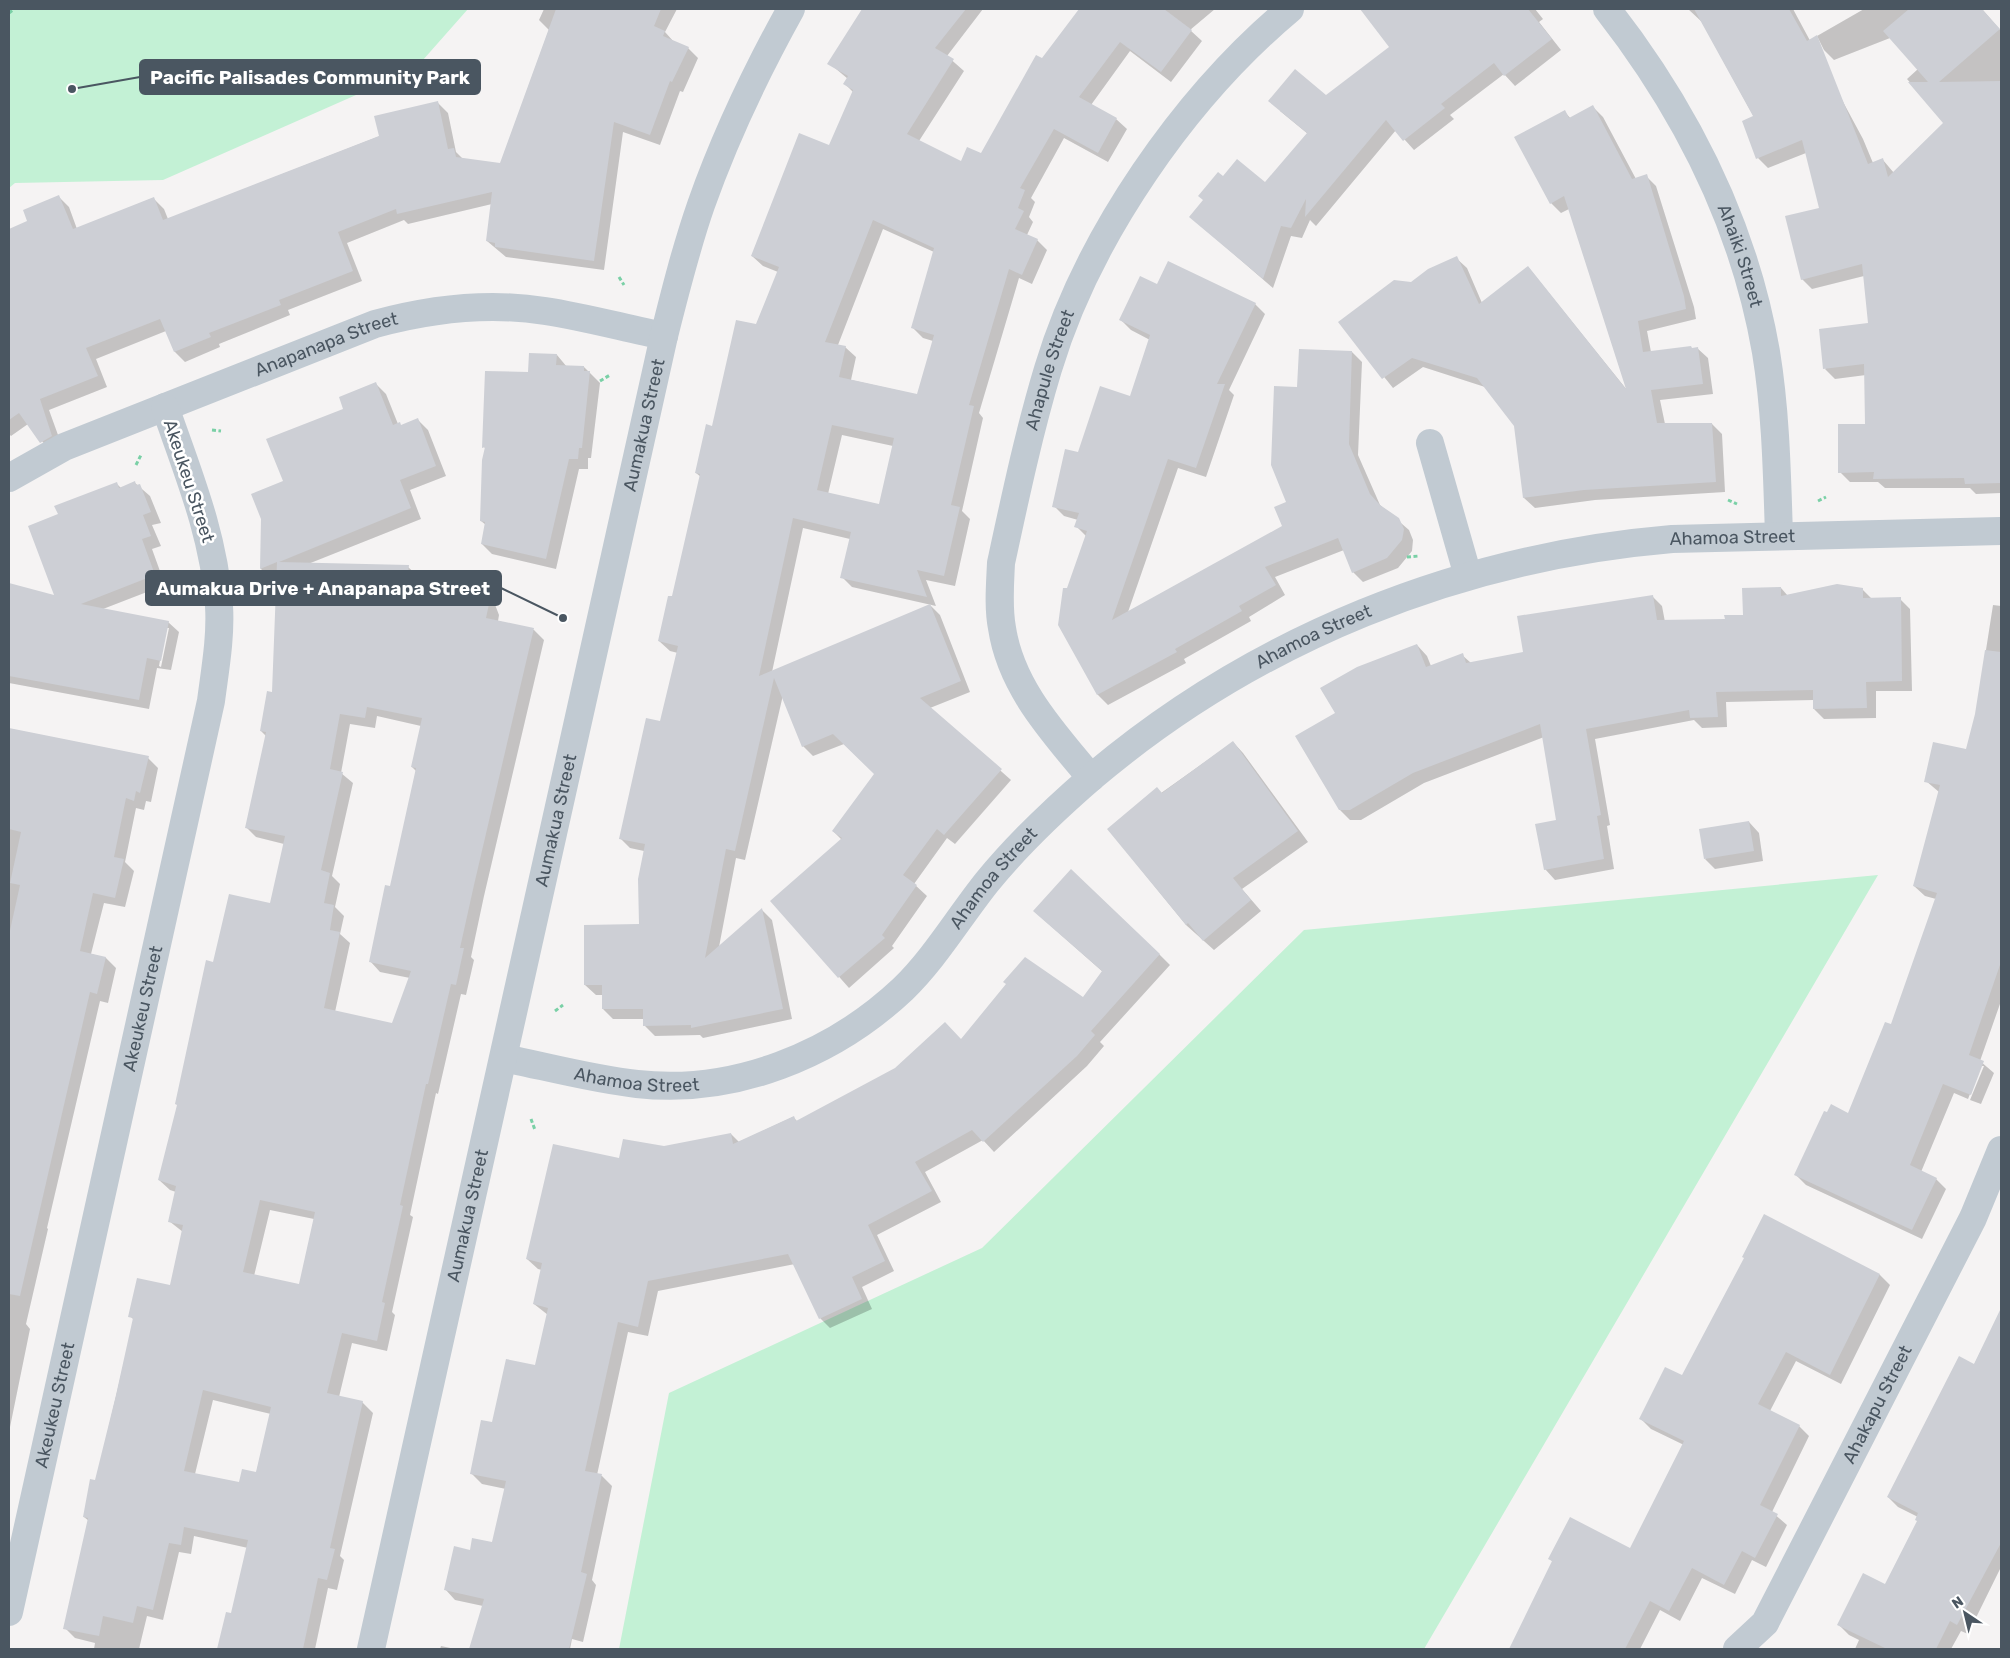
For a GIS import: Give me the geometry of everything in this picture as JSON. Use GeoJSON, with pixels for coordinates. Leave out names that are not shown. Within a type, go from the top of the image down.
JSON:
{"type":"FeatureCollection","features":[{"type":"Feature","properties":{"kind":"street","name":"Aumakua Street"},"geometry":{"type":"LineString","coordinates":[[371,1649],[664,336],[685,257],[718,160],[742,103],[791,9]]}},
{"type":"Feature","properties":{"kind":"street","name":"Ahapule Street"},"geometry":{"type":"LineString","coordinates":[[1091,778],[1043,719],[1024,690],[1009,657],[1002,629],[999,596],[1001,564],[1046,377],[1079,290],[1132,192],[1200,97],[1252,43],[1290,9]]}},
{"type":"Feature","properties":{"kind":"street","name":"Ahaiki Street"},"geometry":{"type":"LineString","coordinates":[[1607,9],[1653,71],[1682,118],[1708,169],[1731,225],[1747,274],[1765,351],[1773,416],[1779,536]]}},
{"type":"Feature","properties":{"kind":"street","name":"Anapanapa Street"},"geometry":{"type":"LineString","coordinates":[[9,478],[64,447],[375,324],[440,309],[496,308],[543,311],[664,336]]}},
{"type":"Feature","properties":{"kind":"street","name":"Akeukeu Street"},"geometry":{"type":"LineString","coordinates":[[9,1612],[211,701],[217,655],[219,607],[213,554],[202,508],[165,407]]}},
{"type":"Feature","properties":{"kind":"street"},"geometry":{"type":"LineString","coordinates":[[1430,443],[1468,576]]}},
{"type":"Feature","properties":{"kind":"street","name":"Ahamoa Street"},"geometry":{"type":"LineString","coordinates":[[504,1058],[639,1084],[683,1085],[720,1082],[755,1074],[789,1062],[824,1046],[862,1022],[904,988],[989,880],[1040,824],[1091,778],[1148,732],[1212,688],[1302,639],[1366,611],[1468,576],[1526,561],[1622,544],[1672,539],[2001,531]]}},
{"type":"Feature","properties":{"kind":"street","name":"Ahakapu Street"},"geometry":{"type":"LineString","coordinates":[[1737,1649],[1765,1623],[1972,1218],[2001,1150]]}},
{"type":"Feature","properties":{"kind":"path"},"geometry":{"type":"LineString","coordinates":[[9,13],[14,9]]}},
{"type":"Feature","properties":{"kind":"path"},"geometry":{"type":"LineString","coordinates":[[619,277],[624,285]]}},
{"type":"Feature","properties":{"kind":"path"},"geometry":{"type":"LineString","coordinates":[[600,381],[610,375]]}},
{"type":"Feature","properties":{"kind":"path"},"geometry":{"type":"LineString","coordinates":[[212,430],[221,431]]}},
{"type":"Feature","properties":{"kind":"path"},"geometry":{"type":"LineString","coordinates":[[136,465],[141,456]]}},
{"type":"Feature","properties":{"kind":"path"},"geometry":{"type":"LineString","coordinates":[[1817,501],[1826,497]]}},
{"type":"Feature","properties":{"kind":"path"},"geometry":{"type":"LineString","coordinates":[[1407,557],[1422,556]]}},
{"type":"Feature","properties":{"kind":"path"},"geometry":{"type":"LineString","coordinates":[[555,1011],[563,1005]]}},
{"type":"Feature","properties":{"kind":"path"},"geometry":{"type":"LineString","coordinates":[[531,1119],[535,1130]]}},
{"type":"Feature","properties":{"kind":"green space"},"geometry":{"type":"Polygon","coordinates":[[[9,9],[468,9],[415,69],[163,180],[15,183],[9,188],[9,9]]]}},
{"type":"Feature","properties":{"kind":"green space"},"geometry":{"type":"Polygon","coordinates":[[[1878,875],[1424,1649],[619,1649],[669,1393],[982,1248],[1304,930],[1878,875]]]}},
{"type":"Feature","properties":{"kind":"building"},"geometry":{"type":"Polygon","coordinates":[[[556,9],[661,9],[654,26],[665,31],[663,36],[689,47],[672,82],[670,81],[650,135],[614,122],[594,261],[495,247],[495,243],[486,241],[492,192],[397,214],[396,209],[338,232],[353,271],[279,300],[281,305],[209,333],[211,337],[174,352],[160,319],[86,348],[98,376],[40,399],[52,436],[40,443],[19,413],[9,420],[9,229],[27,221],[23,210],[59,195],[73,229],[154,197],[163,220],[379,136],[374,116],[438,101],[448,149],[454,148],[456,157],[500,163],[556,9]]]}},
{"type":"Feature","properties":{"kind":"building"},"geometry":{"type":"Polygon","coordinates":[[[862,9],[966,9],[935,48],[954,59],[907,134],[961,161],[967,147],[981,153],[1036,55],[1042,58],[1079,9],[1164,9],[1192,30],[1161,72],[1120,42],[1079,97],[1117,118],[1098,153],[1054,129],[1020,188],[1025,190],[1018,208],[1024,211],[1015,229],[1038,239],[1022,275],[1009,269],[969,405],[974,406],[951,505],[960,507],[944,576],[917,570],[927,597],[840,578],[851,532],[793,518],[759,676],[930,604],[961,681],[920,698],[1002,769],[944,835],[937,829],[903,875],[917,885],[882,935],[885,938],[838,978],[770,901],[842,838],[832,831],[874,774],[833,734],[802,747],[774,678],[735,851],[726,849],[705,958],[762,908],[783,1009],[691,1028],[691,1025],[643,1026],[643,1009],[602,1009],[602,985],[584,985],[584,925],[639,924],[638,879],[645,844],[619,839],[646,718],[660,721],[678,646],[658,641],[668,596],[672,596],[700,474],[695,473],[706,424],[712,426],[736,320],[756,324],[779,267],[751,256],[799,133],[829,145],[853,90],[843,84],[848,76],[827,64],[862,9]],[[873,220],[825,342],[846,346],[839,377],[917,394],[934,335],[911,328],[934,248],[873,220]],[[832,425],[817,490],[879,504],[894,438],[832,425]]]}},
{"type":"Feature","properties":{"kind":"building"},"geometry":{"type":"Polygon","coordinates":[[[1360,9],[1528,9],[1552,39],[1504,76],[1494,63],[1441,104],[1445,108],[1403,141],[1386,120],[1305,217],[1306,199],[1291,228],[1281,226],[1263,279],[1189,217],[1203,200],[1198,196],[1218,172],[1223,176],[1237,159],[1265,182],[1307,133],[1268,101],[1295,69],[1326,95],[1389,47],[1360,9]]]}},
{"type":"Feature","properties":{"kind":"building"},"geometry":{"type":"Polygon","coordinates":[[[1694,9],[1789,9],[1807,41],[1817,35],[1868,164],[1883,158],[1888,177],[1943,123],[1908,82],[1928,82],[1883,31],[1909,9],[1982,9],[2000,29],[1939,82],[2001,81],[2001,483],[1965,484],[1964,478],[1873,479],[1874,472],[1838,473],[1838,424],[1865,424],[1864,364],[1823,369],[1819,329],[1868,323],[1862,264],[1801,280],[1785,216],[1819,208],[1802,140],[1756,159],[1742,121],[1753,116],[1694,9]]]}},
{"type":"Feature","properties":{"kind":"building"},"geometry":{"type":"Polygon","coordinates":[[[1593,105],[1632,179],[1647,174],[1684,296],[1686,309],[1638,321],[1643,352],[1691,346],[1692,348],[1698,347],[1703,384],[1651,390],[1657,423],[1712,423],[1716,482],[1584,490],[1523,498],[1514,426],[1477,378],[1412,358],[1382,379],[1338,322],[1394,280],[1411,282],[1428,269],[1457,256],[1479,304],[1528,266],[1626,389],[1564,196],[1550,204],[1514,137],[1565,110],[1569,118],[1593,105]]]}},
{"type":"Feature","properties":{"kind":"building"},"geometry":{"type":"Polygon","coordinates":[[[1168,261],[1256,303],[1217,384],[1225,384],[1196,468],[1168,459],[1112,620],[1282,526],[1274,507],[1286,502],[1271,465],[1274,386],[1297,387],[1299,349],[1352,351],[1349,444],[1370,494],[1380,505],[1399,518],[1404,529],[1402,540],[1387,558],[1352,573],[1338,538],[1265,567],[1276,585],[1239,606],[1242,611],[1175,649],[1177,652],[1097,695],[1058,625],[1063,588],[1067,588],[1087,531],[1074,527],[1079,513],[1052,507],[1065,449],[1078,452],[1100,386],[1130,396],[1150,335],[1119,320],[1140,276],[1157,284],[1168,261]]]}},
{"type":"Feature","properties":{"kind":"building"},"geometry":{"type":"Polygon","coordinates":[[[529,353],[557,354],[556,365],[584,366],[584,371],[590,371],[582,448],[579,448],[578,459],[569,459],[546,559],[481,544],[485,522],[480,521],[482,460],[485,447],[482,448],[485,371],[528,372],[529,353]]]}},
{"type":"Feature","properties":{"kind":"building"},"geometry":{"type":"Polygon","coordinates":[[[376,382],[393,425],[400,422],[401,425],[418,418],[436,466],[400,480],[411,508],[279,562],[409,565],[408,573],[439,580],[449,606],[454,584],[484,591],[489,604],[486,618],[534,628],[460,948],[464,948],[456,985],[451,984],[428,1084],[426,1084],[400,1205],[403,1206],[382,1302],[385,1303],[377,1341],[342,1333],[327,1393],[363,1401],[330,1548],[335,1549],[327,1580],[318,1578],[303,1649],[217,1649],[226,1612],[231,1613],[248,1540],[184,1527],[181,1545],[169,1543],[153,1610],[137,1606],[133,1623],[103,1616],[99,1636],[63,1629],[88,1518],[83,1517],[90,1479],[95,1480],[116,1395],[133,1318],[128,1317],[137,1278],[170,1285],[183,1225],[168,1222],[176,1186],[158,1180],[177,1105],[175,1104],[206,960],[213,962],[229,894],[270,903],[285,836],[245,828],[266,732],[260,731],[267,691],[272,692],[277,562],[260,569],[261,519],[251,494],[283,481],[266,439],[343,409],[339,397],[376,382]],[[367,707],[365,718],[340,714],[330,769],[343,772],[321,870],[330,873],[324,903],[334,905],[330,930],[340,932],[324,1008],[392,1023],[411,971],[369,962],[385,885],[390,886],[416,768],[411,767],[422,718],[367,707]],[[260,1200],[243,1272],[299,1284],[315,1212],[260,1200]],[[203,1390],[184,1471],[239,1482],[242,1469],[256,1472],[271,1407],[203,1390]]]}},
{"type":"Feature","properties":{"kind":"building"},"geometry":{"type":"Polygon","coordinates":[[[135,481],[136,485],[140,484],[151,512],[143,515],[151,536],[142,539],[155,575],[81,604],[169,621],[161,661],[147,658],[139,700],[9,676],[9,583],[54,595],[28,526],[58,514],[54,506],[117,482],[119,488],[135,481]]]}},
{"type":"Feature","properties":{"kind":"building"},"geometry":{"type":"Polygon","coordinates":[[[1837,584],[1863,588],[1863,598],[1901,597],[1902,681],[1866,682],[1867,708],[1813,709],[1813,690],[1716,692],[1718,717],[1690,718],[1689,710],[1586,729],[1601,815],[1597,816],[1604,859],[1544,870],[1535,824],[1556,820],[1540,724],[1413,773],[1350,810],[1339,810],[1295,736],[1335,713],[1320,688],[1357,667],[1417,644],[1426,667],[1463,653],[1466,663],[1523,652],[1517,616],[1653,595],[1657,620],[1725,619],[1724,615],[1743,615],[1742,588],[1781,587],[1781,596],[1837,584]]]}},
{"type":"Feature","properties":{"kind":"building"},"geometry":{"type":"Polygon","coordinates":[[[1985,650],[2001,652],[2001,962],[1969,1055],[1984,1061],[1971,1095],[1943,1084],[1910,1165],[1937,1178],[1912,1230],[1794,1175],[1824,1111],[1827,1112],[1831,1104],[1848,1113],[1885,1022],[1891,1024],[1937,893],[1913,886],[1940,785],[1924,782],[1933,742],[1966,749],[1975,714],[1985,650]]]}},
{"type":"Feature","properties":{"kind":"building"},"geometry":{"type":"Polygon","coordinates":[[[9,728],[149,756],[140,793],[136,791],[134,801],[126,798],[114,857],[124,859],[115,898],[93,893],[80,951],[106,957],[97,994],[90,992],[20,1296],[9,1294],[9,935],[20,885],[10,883],[21,832],[9,829],[9,728]]]}},
{"type":"Feature","properties":{"kind":"building"},"geometry":{"type":"Polygon","coordinates":[[[1233,741],[1298,831],[1233,878],[1251,900],[1203,941],[1188,923],[1186,925],[1107,829],[1157,787],[1162,793],[1233,741]]]}},
{"type":"Feature","properties":{"kind":"building"},"geometry":{"type":"Polygon","coordinates":[[[1749,821],[1754,851],[1704,859],[1699,829],[1749,821]]]}},
{"type":"Feature","properties":{"kind":"building"},"geometry":{"type":"Polygon","coordinates":[[[1071,869],[1160,954],[1091,1031],[1095,1035],[1077,1056],[983,1142],[972,1130],[915,1162],[932,1191],[868,1225],[885,1261],[852,1277],[862,1299],[819,1319],[788,1254],[648,1281],[638,1327],[618,1322],[585,1471],[602,1474],[581,1572],[587,1574],[569,1649],[469,1649],[484,1599],[444,1590],[454,1546],[470,1550],[472,1538],[492,1542],[506,1481],[470,1474],[481,1420],[492,1422],[506,1359],[535,1365],[548,1308],[533,1304],[542,1263],[526,1259],[553,1144],[619,1158],[623,1139],[664,1146],[731,1133],[733,1144],[794,1116],[796,1121],[895,1068],[945,1022],[961,1039],[1006,984],[1003,982],[1025,957],[1083,997],[1102,971],[1033,911],[1071,869]]]}},
{"type":"Feature","properties":{"kind":"building"},"geometry":{"type":"Polygon","coordinates":[[[1764,1214],[1880,1274],[1830,1375],[1786,1352],[1758,1404],[1800,1425],[1760,1505],[1778,1514],[1755,1558],[1742,1551],[1724,1585],[1692,1568],[1669,1611],[1650,1601],[1625,1649],[1509,1649],[1552,1561],[1548,1559],[1570,1517],[1630,1548],[1684,1441],[1639,1419],[1665,1367],[1682,1375],[1744,1258],[1742,1257],[1764,1214]]]}},
{"type":"Feature","properties":{"kind":"building"},"geometry":{"type":"Polygon","coordinates":[[[2001,1308],[2001,1543],[1957,1625],[1950,1621],[1936,1649],[1887,1649],[1837,1625],[1863,1573],[1885,1584],[1917,1521],[1915,1520],[1918,1513],[1887,1497],[1959,1356],[1974,1364],[2001,1308]]]}},
{"type":"Feature","properties":{"kind":"place","name":"Pacific Palisades Community Park"},"geometry":{"type":"Point","coordinates":[72,89]}},
{"type":"Feature","properties":{"kind":"place","name":"Aumakua Drive + Anapanapa Street"},"geometry":{"type":"Point","coordinates":[563,618]}}]}
